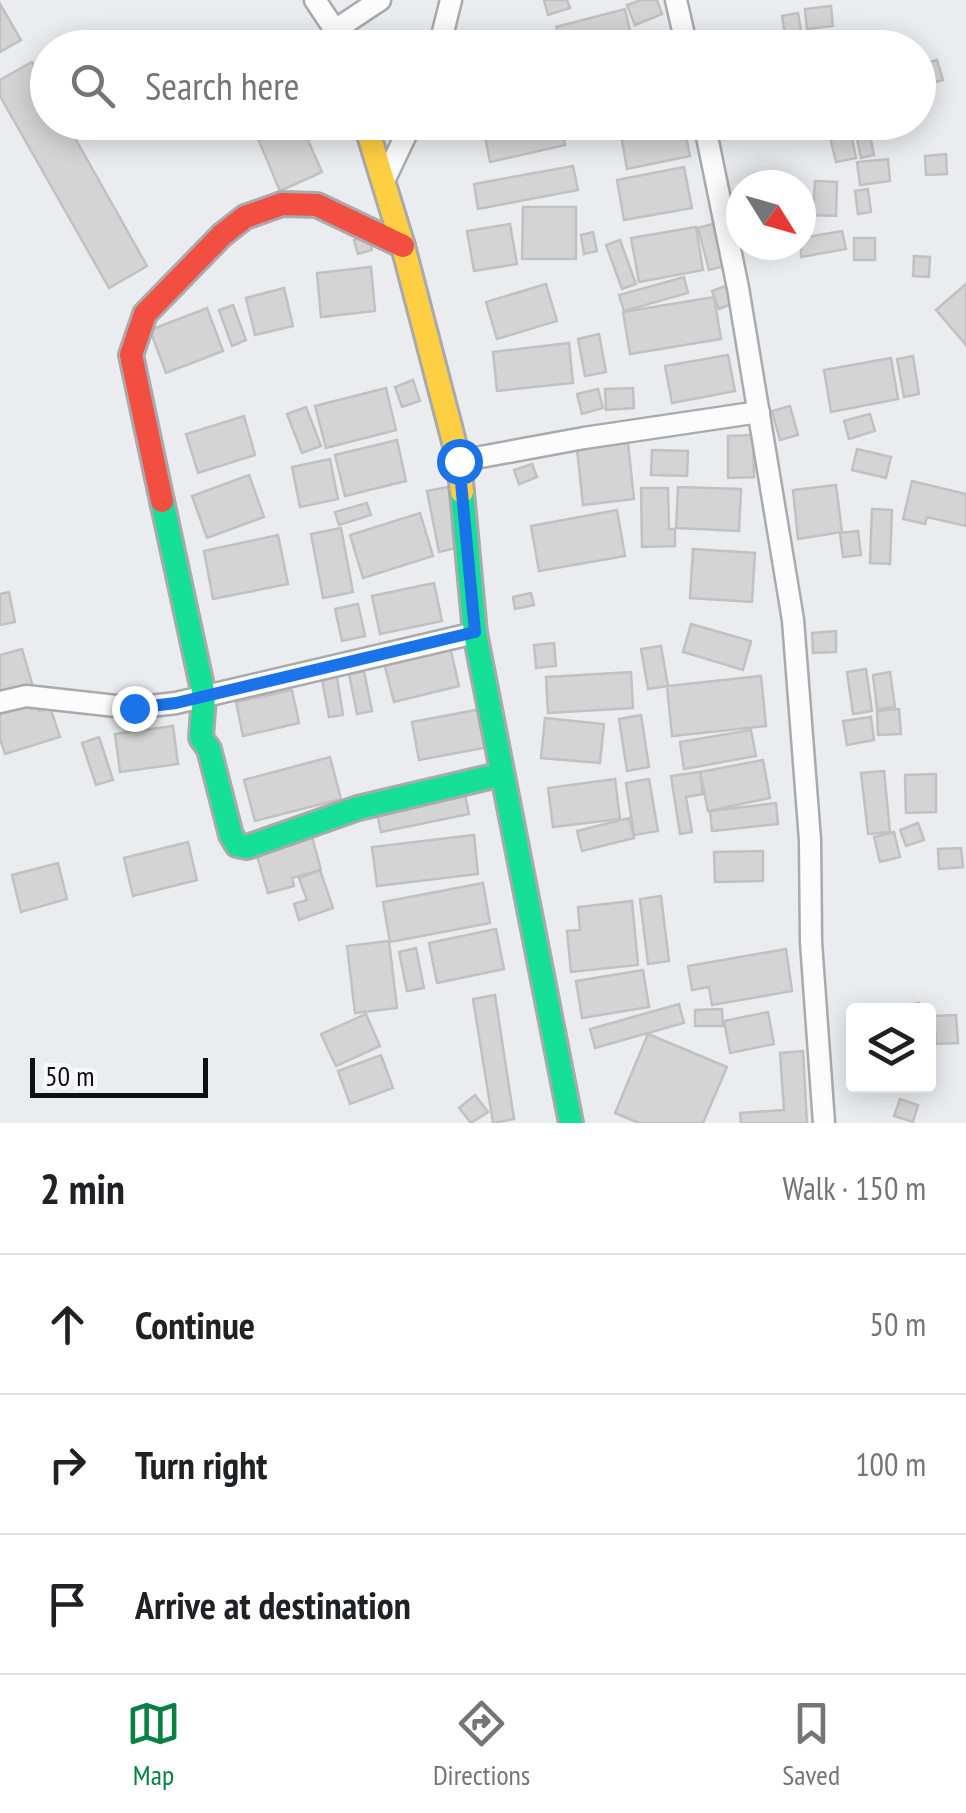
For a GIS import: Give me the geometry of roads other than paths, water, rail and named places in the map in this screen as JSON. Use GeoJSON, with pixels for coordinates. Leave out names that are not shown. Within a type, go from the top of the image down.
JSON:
{"type":"FeatureCollection","features":[{"type":"Feature","properties":{"kind":"street"},"geometry":{"type":"LineString","coordinates":[[315,0],[333,30]]}},
{"type":"Feature","properties":{"kind":"street"},"geometry":{"type":"LineString","coordinates":[[348,30],[380,0]]}},
{"type":"Feature","properties":{"kind":"street"},"geometry":{"type":"LineString","coordinates":[[444,30],[451,0]]}},
{"type":"Feature","properties":{"kind":"street"},"geometry":{"type":"LineString","coordinates":[[676,0],[683,30]]}},
{"type":"Feature","properties":{"kind":"street"},"geometry":{"type":"LineString","coordinates":[[370,140],[459,461],[475,632],[571,1123]]}},
{"type":"Feature","properties":{"kind":"street"},"geometry":{"type":"LineString","coordinates":[[383,183],[403,140]]}},
{"type":"Feature","properties":{"kind":"street"},"geometry":{"type":"LineString","coordinates":[[708,140],[725,215],[793,620],[810,840],[812,942],[824,1123]]}},
{"type":"Feature","properties":{"kind":"street"},"geometry":{"type":"LineString","coordinates":[[402,246],[318,205],[282,204],[245,217],[222,235],[145,314],[131,354],[204,695],[202,738],[209,749],[232,835],[237,845],[248,847],[358,808],[502,774]]}},
{"type":"Feature","properties":{"kind":"street"},"geometry":{"type":"LineString","coordinates":[[459,461],[759,412]]}},
{"type":"Feature","properties":{"kind":"street"},"geometry":{"type":"LineString","coordinates":[[0,702],[26,696],[134,708],[176,703],[475,632]]}}]}
